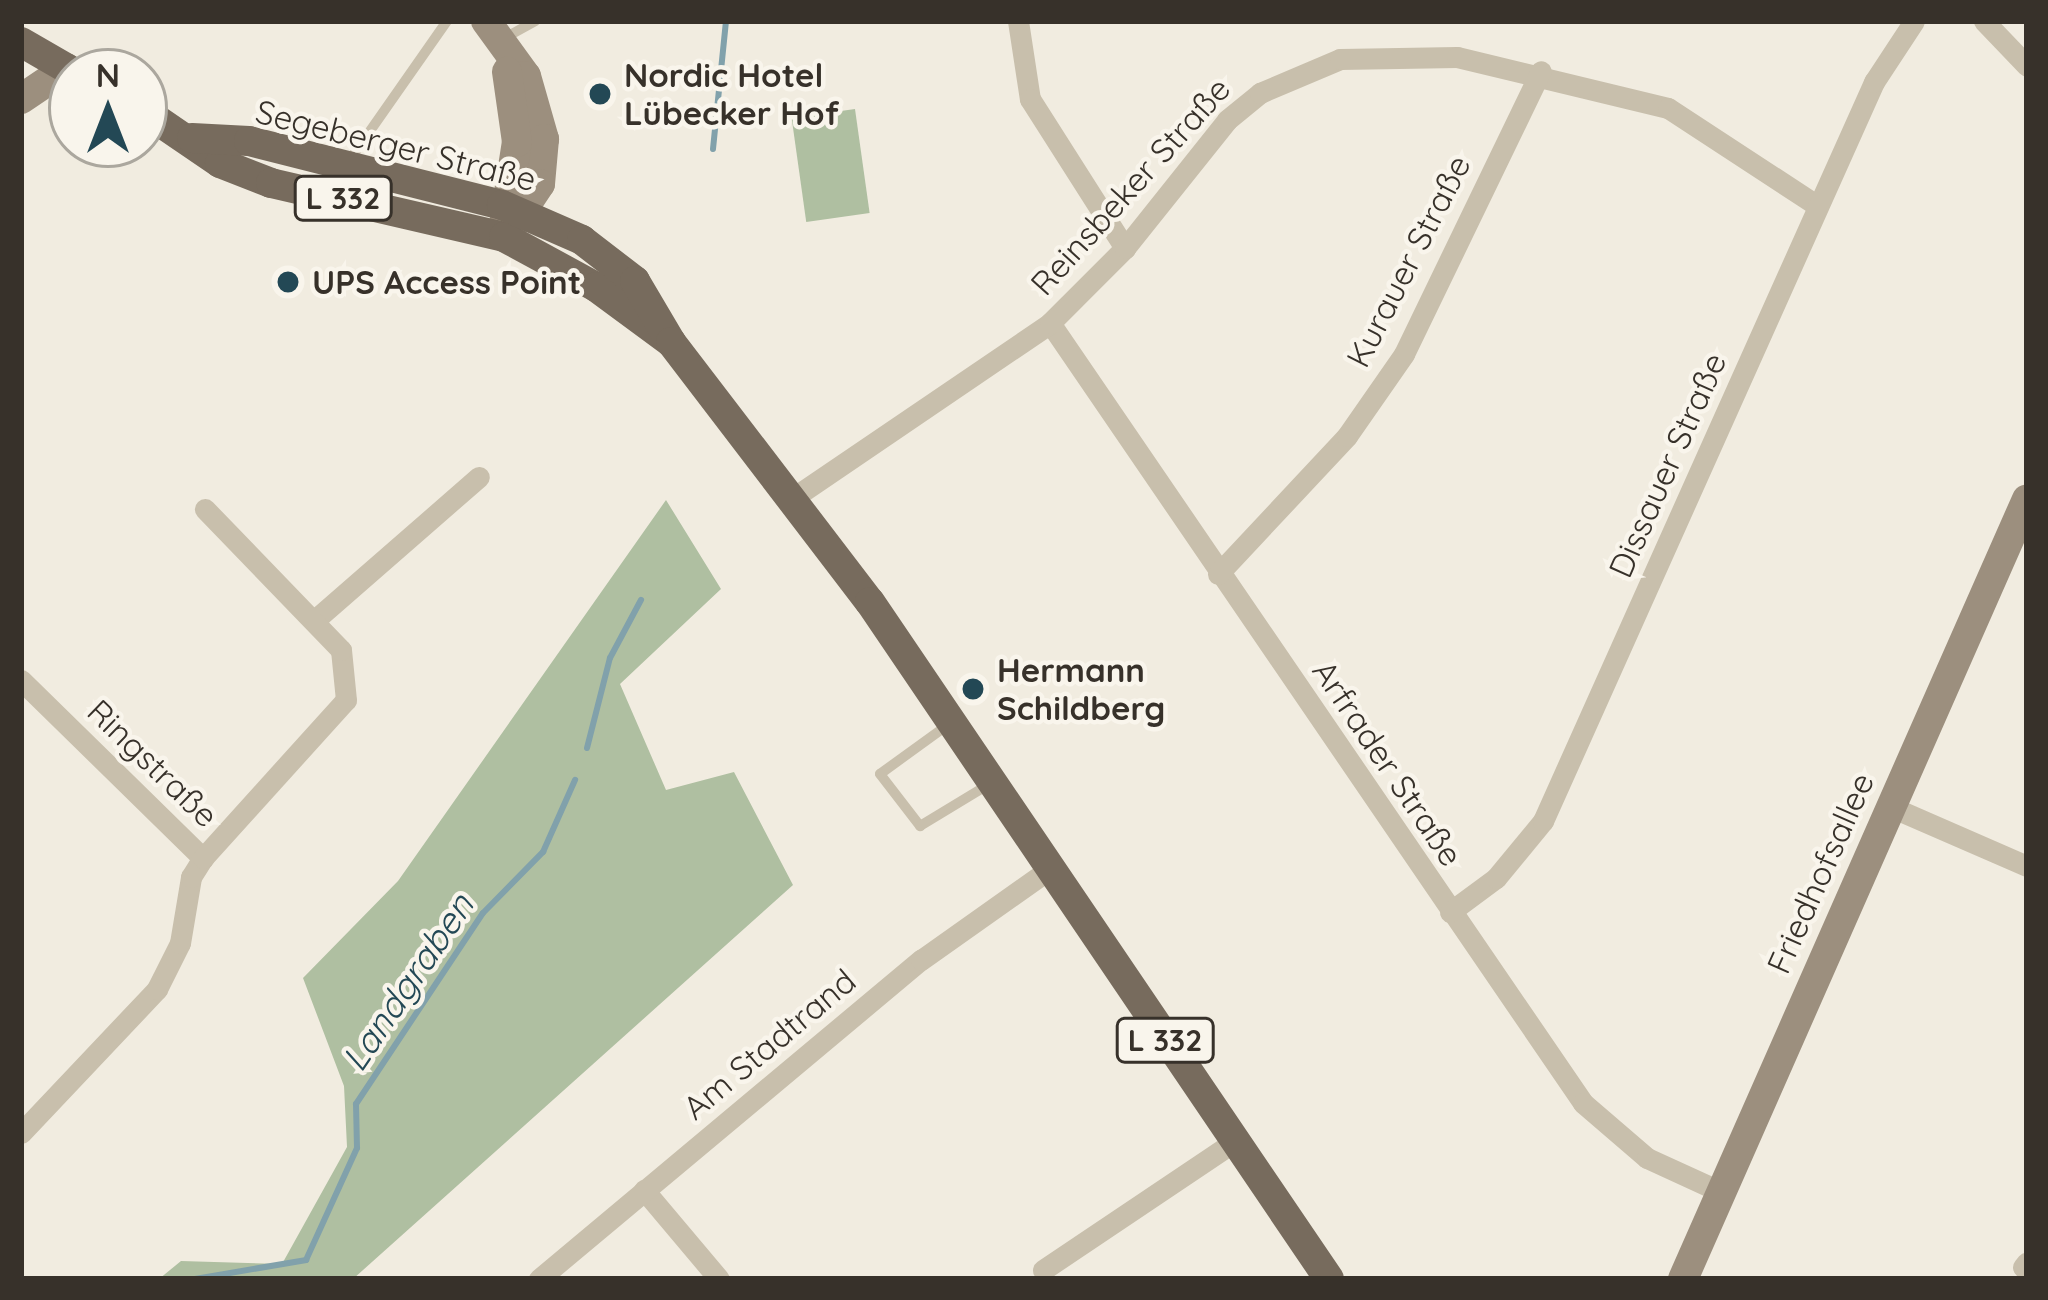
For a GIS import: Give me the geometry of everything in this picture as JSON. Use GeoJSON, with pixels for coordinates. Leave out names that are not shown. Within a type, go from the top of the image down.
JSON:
{"type":"FeatureCollection","features":[{"type":"Feature","properties":{"kind":"main road"},"geometry":{"type":"LineString","coordinates":[[21,42],[48,57]]}},
{"type":"Feature","properties":{"kind":"main road","name":"Segeberger Straße"},"geometry":{"type":"LineString","coordinates":[[168,124],[220,163],[271,183],[510,218]]}},
{"type":"Feature","properties":{"kind":"main road","name":"Segeberger Straße"},"geometry":{"type":"LineString","coordinates":[[192,138],[249,141],[582,240],[635,281],[671,342],[790,500]]}},
{"type":"Feature","properties":{"kind":"main road","name":"L 332"},"geometry":{"type":"LineString","coordinates":[[790,500],[994,781],[1048,870],[1329,1279]]}},
{"type":"Feature","properties":{"kind":"street"},"geometry":{"type":"LineString","coordinates":[[1018,21],[1030,99],[1125,248]]}},
{"type":"Feature","properties":{"kind":"street","name":"Dissauer Straße"},"geometry":{"type":"LineString","coordinates":[[1450,912],[1526,847],[1558,793],[1874,82],[1914,21]]}},
{"type":"Feature","properties":{"kind":"street"},"geometry":{"type":"LineString","coordinates":[[1984,21],[2027,66]]}},
{"type":"Feature","properties":{"kind":"street"},"geometry":{"type":"LineString","coordinates":[[494,34],[517,142],[510,218]]}},
{"type":"Feature","properties":{"kind":"street","name":"Reinsbeker Straße"},"geometry":{"type":"LineString","coordinates":[[790,500],[1050,323],[1125,248],[1227,120],[1303,70],[1379,55],[1541,71],[1668,108],[1817,206]]}},
{"type":"Feature","properties":{"kind":"street","name":"Kurauer Straße"},"geometry":{"type":"LineString","coordinates":[[1219,574],[1333,454],[1404,354],[1541,71]]}},
{"type":"Feature","properties":{"kind":"street"},"geometry":{"type":"LineString","coordinates":[[21,99],[48,83]]}},
{"type":"Feature","properties":{"kind":"street","name":"Arfrader Straße"},"geometry":{"type":"LineString","coordinates":[[1050,323],[1583,1103],[1647,1158],[1719,1191]]}},
{"type":"Feature","properties":{"kind":"street"},"geometry":{"type":"LineString","coordinates":[[316,619],[478,477]]}},
{"type":"Feature","properties":{"kind":"street","name":"Friedhofsallee"},"geometry":{"type":"LineString","coordinates":[[1683,1279],[2027,500]]}},
{"type":"Feature","properties":{"kind":"street"},"geometry":{"type":"LineString","coordinates":[[203,858],[346,700],[341,650],[205,509]]}},
{"type":"Feature","properties":{"kind":"street","name":"Ringstraße"},"geometry":{"type":"LineString","coordinates":[[21,680],[203,858],[191,877],[180,943],[157,989],[21,1132]]}},
{"type":"Feature","properties":{"kind":"street"},"geometry":{"type":"LineString","coordinates":[[1889,806],[2027,866]]}},
{"type":"Feature","properties":{"kind":"street","name":"Am Stadtrand"},"geometry":{"type":"LineString","coordinates":[[539,1279],[921,960],[1048,870]]}},
{"type":"Feature","properties":{"kind":"street"},"geometry":{"type":"LineString","coordinates":[[1043,1270],[1234,1141]]}},
{"type":"Feature","properties":{"kind":"street"},"geometry":{"type":"LineString","coordinates":[[644,1190],[719,1279]]}},
{"type":"Feature","properties":{"kind":"lane"},"geometry":{"type":"LineString","coordinates":[[344,167],[447,21]]}},
{"type":"Feature","properties":{"kind":"lane"},"geometry":{"type":"LineString","coordinates":[[494,34],[535,21]]}},
{"type":"Feature","properties":{"kind":"lane"},"geometry":{"type":"LineString","coordinates":[[952,722],[880,773],[920,826],[994,781]]}},
{"type":"Feature","properties":{"kind":"green space"},"geometry":{"type":"Polygon","coordinates":[[[855,109],[870,213],[806,222],[792,118],[855,109]]]}},
{"type":"Feature","properties":{"kind":"green space"},"geometry":{"type":"Polygon","coordinates":[[[666,500],[721,589],[620,684],[666,790],[734,772],[793,885],[353,1279],[159,1279],[181,1261],[282,1264],[347,1147],[344,1086],[303,978],[398,881],[666,500]]]}},
{"type":"Feature","properties":{"kind":"waterway","name":"Landgraben"},"geometry":{"type":"LineString","coordinates":[[713,149],[726,21]]}},
{"type":"Feature","properties":{"kind":"waterway","name":"Landgraben"},"geometry":{"type":"LineString","coordinates":[[587,748],[610,658],[641,600]]}},
{"type":"Feature","properties":{"kind":"waterway","name":"Landgraben"},"geometry":{"type":"LineString","coordinates":[[195,1279],[306,1260],[357,1148],[356,1104],[483,913],[543,852],[575,780]]}},
{"type":"Feature","properties":{"kind":"place","name":"Nordic Hotel Lübecker Hof"},"geometry":{"type":"Point","coordinates":[600,94]}},
{"type":"Feature","properties":{"kind":"place","name":"UPS Access Point"},"geometry":{"type":"Point","coordinates":[288,282]}},
{"type":"Feature","properties":{"kind":"place","name":"Hermann Schildberg"},"geometry":{"type":"Point","coordinates":[973,689]}}]}
